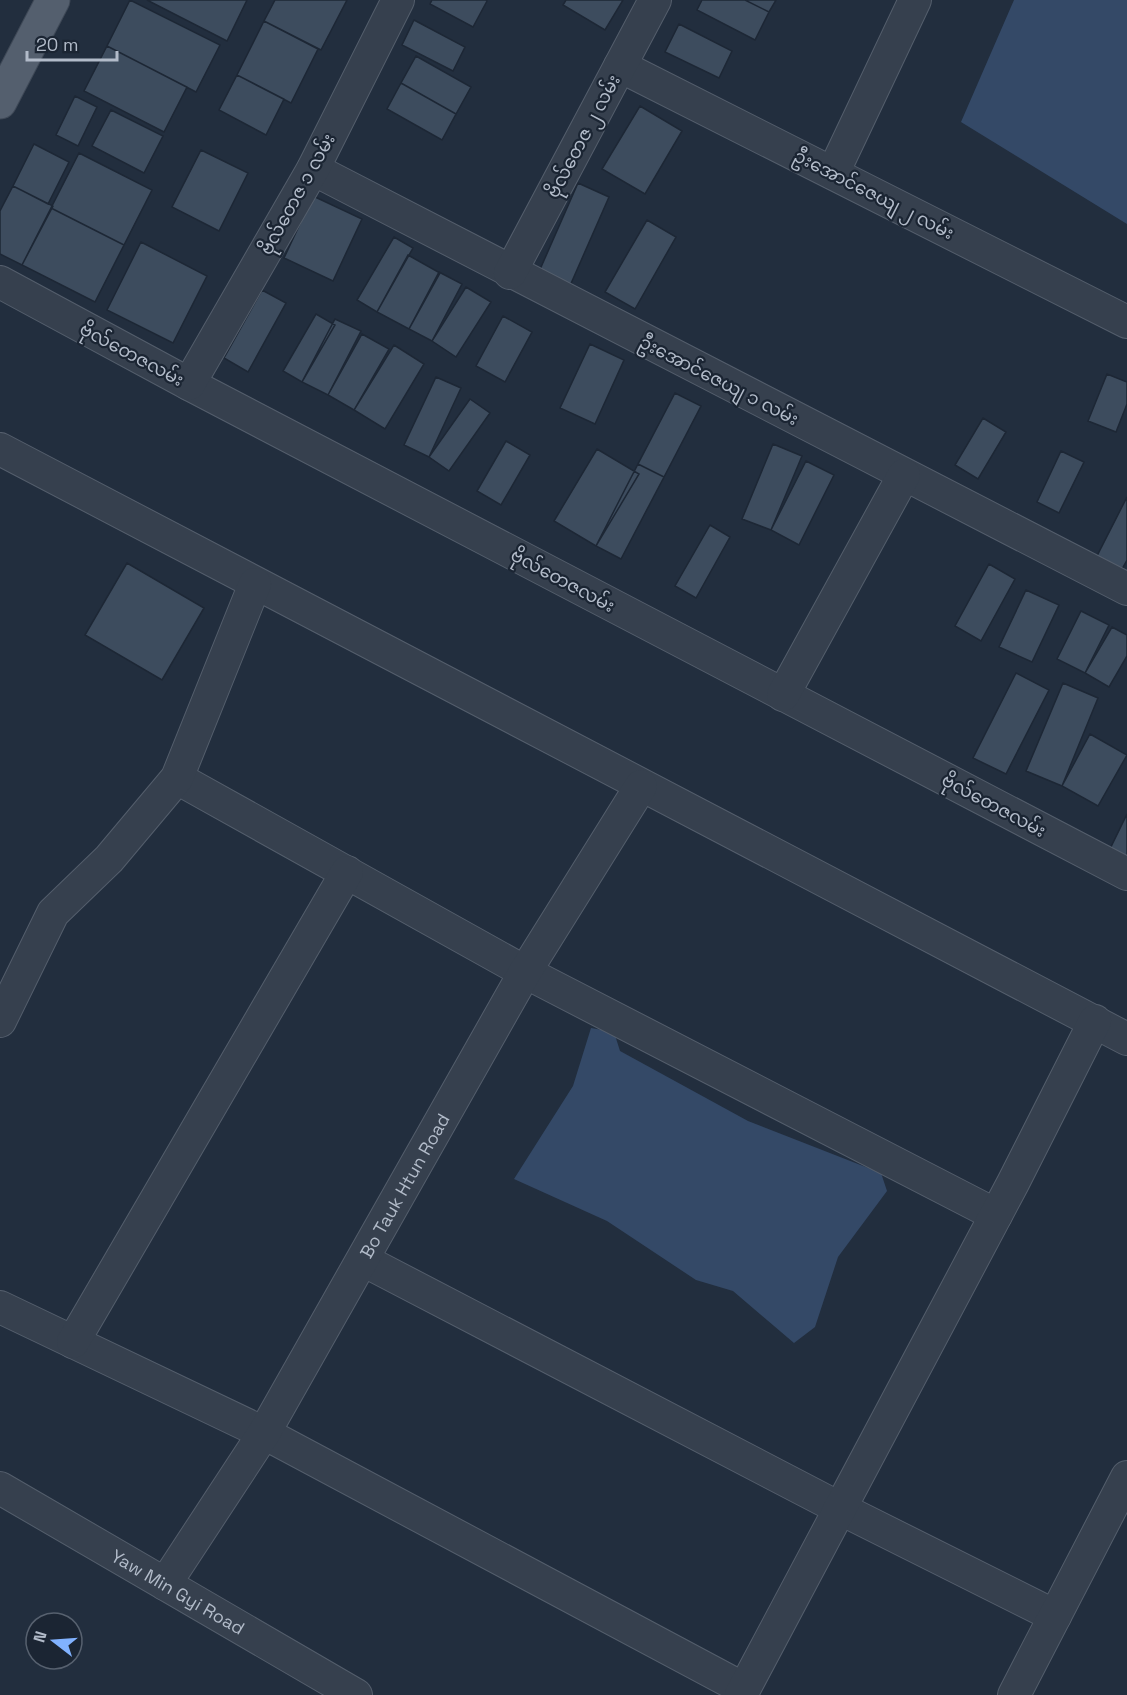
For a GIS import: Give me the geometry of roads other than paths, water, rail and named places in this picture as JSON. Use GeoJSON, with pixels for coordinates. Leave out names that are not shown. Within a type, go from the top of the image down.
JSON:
{"type":"FeatureCollection","features":[{"type":"Feature","properties":{"kind":"main road"},"geometry":{"type":"LineString","coordinates":[[0,102],[52,0]]}},
{"type":"Feature","properties":{"kind":"street","name":"ဗိုလ်တေဇ ၁ လမ်း"},"geometry":{"type":"LineString","coordinates":[[189,384],[312,168],[398,0]]}},
{"type":"Feature","properties":{"kind":"street","name":"ဗိုလ်တေဇ ၂ လမ်း"},"geometry":{"type":"LineString","coordinates":[[510,273],[656,0]]}},
{"type":"Feature","properties":{"kind":"street"},"geometry":{"type":"LineString","coordinates":[[833,173],[915,0]]}},
{"type":"Feature","properties":{"kind":"street","name":"ဦးအောင်ဇေယျ ၂ လမ်း"},"geometry":{"type":"LineString","coordinates":[[620,66],[1127,322]]}},
{"type":"Feature","properties":{"kind":"street","name":"ဦးအောင်ဇေယျ ၁ လမ်း"},"geometry":{"type":"LineString","coordinates":[[312,168],[510,273],[1127,590]]}},
{"type":"Feature","properties":{"kind":"street","name":"ဗိုလ်တေဇလမ်း"},"geometry":{"type":"LineString","coordinates":[[0,282],[189,384],[1127,874]]}},
{"type":"Feature","properties":{"kind":"street"},"geometry":{"type":"LineString","coordinates":[[0,449],[1127,1039]]}},
{"type":"Feature","properties":{"kind":"street"},"geometry":{"type":"LineString","coordinates":[[783,695],[904,475]]}},
{"type":"Feature","properties":{"kind":"street"},"geometry":{"type":"LineString","coordinates":[[0,1021],[52,913],[109,859],[177,778],[255,584]]}},
{"type":"Feature","properties":{"kind":"street"},"geometry":{"type":"LineString","coordinates":[[177,778],[525,972],[996,1215]]}},
{"type":"Feature","properties":{"kind":"street","name":"Bo Tauk Htun Road"},"geometry":{"type":"LineString","coordinates":[[165,1584],[264,1433],[525,972],[640,786]]}},
{"type":"Feature","properties":{"kind":"street"},"geometry":{"type":"LineString","coordinates":[[73,1342],[347,872]]}},
{"type":"Feature","properties":{"kind":"street"},"geometry":{"type":"LineString","coordinates":[[0,1307],[264,1433],[742,1692],[842,1509],[1095,1021]]}},
{"type":"Feature","properties":{"kind":"street"},"geometry":{"type":"LineString","coordinates":[[363,1260],[842,1509],[1055,1616]]}},
{"type":"Feature","properties":{"kind":"street"},"geometry":{"type":"LineString","coordinates":[[1014,1695],[1127,1477]]}},
{"type":"Feature","properties":{"kind":"street","name":"Yaw Min Gyi Road"},"geometry":{"type":"LineString","coordinates":[[0,1488],[356,1695]]}},
{"type":"Feature","properties":{"kind":"water"},"geometry":{"type":"Polygon","coordinates":[[[1014,0],[1127,0],[1127,224],[961,122],[1014,0]]]}},
{"type":"Feature","properties":{"kind":"water"},"geometry":{"type":"Polygon","coordinates":[[[591,1028],[614,1032],[620,1051],[748,1121],[881,1173],[887,1191],[838,1257],[815,1327],[794,1343],[733,1291],[696,1280],[607,1221],[514,1179],[573,1086],[591,1028]]]}}]}
